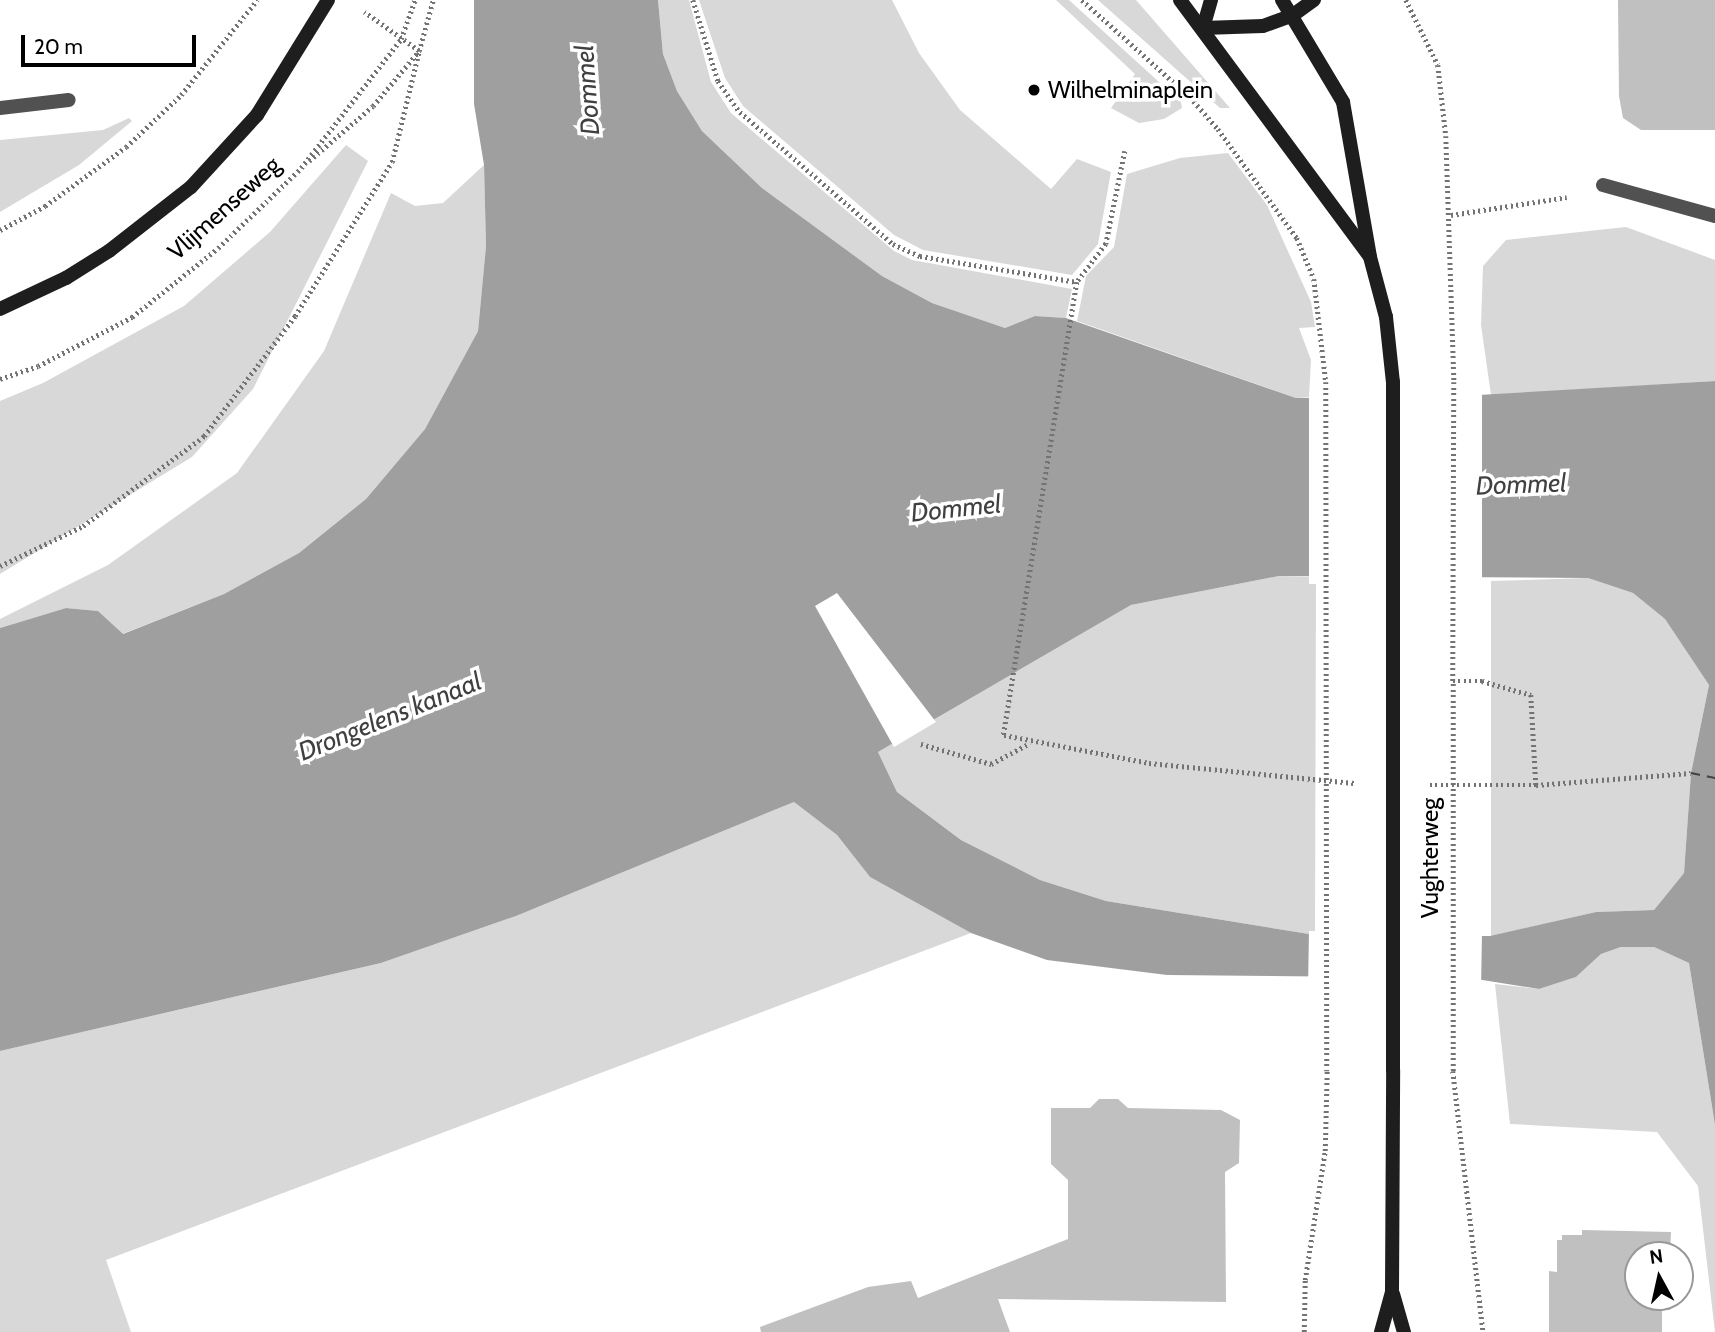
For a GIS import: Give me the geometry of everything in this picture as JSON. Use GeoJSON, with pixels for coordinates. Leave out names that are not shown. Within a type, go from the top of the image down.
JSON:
{"type":"FeatureCollection","features":[{"type":"Feature","properties":{"kind":"main road","name":"Vlijmenseweg"},"geometry":{"type":"LineString","coordinates":[[0,309],[88,265],[191,187],[257,114],[328,0]]}},
{"type":"Feature","properties":{"kind":"main road"},"geometry":{"type":"LineString","coordinates":[[1180,0],[1370,257]]}},
{"type":"Feature","properties":{"kind":"main road"},"geometry":{"type":"LineString","coordinates":[[1203,28],[1211,0]]}},
{"type":"Feature","properties":{"kind":"main road"},"geometry":{"type":"LineString","coordinates":[[1282,0],[1343,102],[1370,257]]}},
{"type":"Feature","properties":{"kind":"main road"},"geometry":{"type":"LineString","coordinates":[[1203,28],[1253,27],[1293,15],[1314,0]]}},
{"type":"Feature","properties":{"kind":"main road","name":"Vughterweg"},"geometry":{"type":"LineString","coordinates":[[1370,257],[1386,317],[1393,383],[1392,1292],[1381,1332]]}},
{"type":"Feature","properties":{"kind":"main road","name":"Vughterweg"},"geometry":{"type":"LineString","coordinates":[[1392,1292],[1404,1332]]}},
{"type":"Feature","properties":{"kind":"street"},"geometry":{"type":"LineString","coordinates":[[0,108],[69,100]]}},
{"type":"Feature","properties":{"kind":"street"},"geometry":{"type":"LineString","coordinates":[[1603,185],[1715,216]]}},
{"type":"Feature","properties":{"kind":"path"},"geometry":{"type":"LineString","coordinates":[[0,230],[45,206],[126,147],[181,95],[257,0]]}},
{"type":"Feature","properties":{"kind":"path","name":"Vlijmenseweg"},"geometry":{"type":"LineString","coordinates":[[0,379],[38,366],[132,317],[218,248],[301,168],[401,38],[415,0]]}},
{"type":"Feature","properties":{"kind":"path"},"geometry":{"type":"LineString","coordinates":[[0,566],[83,526],[204,436],[295,316],[392,162],[433,0]]}},
{"type":"Feature","properties":{"kind":"path"},"geometry":{"type":"LineString","coordinates":[[693,0],[718,81],[740,112],[893,244],[920,256],[1077,282]]}},
{"type":"Feature","properties":{"kind":"path"},"geometry":{"type":"LineString","coordinates":[[1082,0],[1189,97],[1227,140],[1297,238],[1314,279],[1326,382],[1327,1071],[1325,1151],[1305,1280],[1304,1332]]}},
{"type":"Feature","properties":{"kind":"path"},"geometry":{"type":"LineString","coordinates":[[1406,0],[1438,65],[1451,215],[1562,198],[1603,185]]}},
{"type":"Feature","properties":{"kind":"path"},"geometry":{"type":"LineString","coordinates":[[359,8],[419,51]]}},
{"type":"Feature","properties":{"kind":"path"},"geometry":{"type":"LineString","coordinates":[[301,168],[373,106],[419,51]]}},
{"type":"Feature","properties":{"kind":"path"},"geometry":{"type":"LineString","coordinates":[[1125,151],[1106,244],[1077,282],[1004,734],[1031,743],[1149,763],[1361,783]]}},
{"type":"Feature","properties":{"kind":"path","name":"Vughterweg"},"geometry":{"type":"LineString","coordinates":[[1451,215],[1454,382],[1453,1070],[1483,1332]]}},
{"type":"Feature","properties":{"kind":"path"},"geometry":{"type":"LineString","coordinates":[[1453,681],[1482,681],[1531,695],[1536,785]]}},
{"type":"Feature","properties":{"kind":"path"},"geometry":{"type":"LineString","coordinates":[[921,744],[991,764],[1031,743]]}},
{"type":"Feature","properties":{"kind":"path"},"geometry":{"type":"LineString","coordinates":[[1416,785],[1536,785],[1691,773]]}},
{"type":"Feature","properties":{"kind":"shaded area"},"geometry":{"type":"Polygon","coordinates":[[[658,0],[689,0],[711,82],[731,113],[894,251],[912,260],[1072,289],[1066,318],[1035,316],[1005,328],[932,303],[882,276],[762,188],[702,131],[677,91],[663,54],[658,0]]]}},
{"type":"Feature","properties":{"kind":"shaded area"},"geometry":{"type":"Polygon","coordinates":[[[699,0],[892,0],[919,53],[960,110],[1051,189],[1077,159],[1111,172],[1098,244],[1072,275],[923,250],[894,235],[743,106],[725,78],[699,0]]]}},
{"type":"Feature","properties":{"kind":"shaded area"},"geometry":{"type":"Polygon","coordinates":[[[1056,0],[1069,0],[1181,102],[1182,108],[1164,119],[1139,123],[1111,108],[1135,74],[1056,0]]]}},
{"type":"Feature","properties":{"kind":"shaded area"},"geometry":{"type":"Polygon","coordinates":[[[1098,0],[1136,0],[1230,108],[1220,108],[1098,0]]]}},
{"type":"Feature","properties":{"kind":"shaded area"},"geometry":{"type":"Polygon","coordinates":[[[129,118],[132,121],[79,165],[0,212],[0,140],[103,130],[129,118]]]}},
{"type":"Feature","properties":{"kind":"shaded area"},"geometry":{"type":"Polygon","coordinates":[[[346,145],[368,161],[253,389],[192,457],[0,574],[0,401],[43,383],[184,306],[270,232],[346,145]]]}},
{"type":"Feature","properties":{"kind":"shaded area"},"geometry":{"type":"Polygon","coordinates":[[[1228,153],[1267,205],[1311,302],[1315,327],[1299,328],[1311,360],[1309,397],[1296,398],[1077,321],[1086,276],[1114,247],[1127,174],[1180,158],[1228,153]]]}},
{"type":"Feature","properties":{"kind":"shaded area"},"geometry":{"type":"Polygon","coordinates":[[[484,165],[486,246],[478,331],[425,429],[366,499],[299,553],[224,594],[122,634],[98,611],[66,608],[0,628],[0,619],[108,565],[237,473],[324,351],[391,193],[415,206],[443,203],[484,165]]]}},
{"type":"Feature","properties":{"kind":"shaded area"},"geometry":{"type":"Polygon","coordinates":[[[1626,227],[1715,260],[1715,381],[1491,395],[1481,325],[1483,266],[1506,240],[1626,227]]]}},
{"type":"Feature","properties":{"kind":"shaded area"},"geometry":{"type":"Polygon","coordinates":[[[1279,576],[1316,577],[1315,935],[1106,901],[1040,880],[961,840],[897,792],[878,752],[1131,605],[1279,576]]]}},
{"type":"Feature","properties":{"kind":"shaded area"},"geometry":{"type":"Polygon","coordinates":[[[1588,578],[1633,593],[1665,619],[1709,685],[1691,773],[1684,873],[1654,910],[1596,912],[1491,936],[1491,581],[1588,578]]]}},
{"type":"Feature","properties":{"kind":"shaded area"},"geometry":{"type":"Polygon","coordinates":[[[794,802],[837,835],[870,877],[971,933],[106,1260],[131,1332],[0,1332],[0,1051],[381,963],[516,916],[794,802]]]}},
{"type":"Feature","properties":{"kind":"shaded area"},"geometry":{"type":"Polygon","coordinates":[[[1621,947],[1654,947],[1689,963],[1715,1125],[1715,1332],[1698,1186],[1657,1132],[1510,1124],[1495,984],[1539,989],[1576,977],[1601,954],[1621,947]]]}},
{"type":"Feature","properties":{"kind":"water"},"geometry":{"type":"Polygon","coordinates":[[[474,0],[658,0],[663,54],[677,91],[702,131],[762,188],[882,276],[932,303],[1005,328],[1035,316],[1066,318],[1296,398],[1461,396],[1715,381],[1715,1125],[1689,963],[1654,947],[1621,947],[1601,954],[1576,977],[1539,989],[1470,978],[1167,975],[1047,960],[971,933],[870,877],[837,835],[794,802],[516,916],[381,963],[0,1051],[0,628],[66,608],[98,611],[123,634],[224,594],[299,553],[366,499],[425,429],[478,331],[486,246],[484,165],[474,104],[474,0]],[[1279,576],[1131,605],[878,752],[897,792],[961,840],[1040,880],[1106,901],[1315,935],[1490,936],[1596,912],[1654,910],[1684,873],[1691,773],[1709,685],[1665,619],[1633,593],[1588,578],[1279,576]]]}},
{"type":"Feature","properties":{"kind":"pier"},"geometry":{"type":"Polygon","coordinates":[[[1309,392],[1482,392],[1482,584],[1309,584],[1309,392]]]}},
{"type":"Feature","properties":{"kind":"pier"},"geometry":{"type":"Polygon","coordinates":[[[837,593],[936,722],[894,747],[815,606],[837,593]]]}},
{"type":"Feature","properties":{"kind":"pier"},"geometry":{"type":"Polygon","coordinates":[[[1309,931],[1482,934],[1481,982],[1308,979],[1309,931]]]}},
{"type":"Feature","properties":{"kind":"building"},"geometry":{"type":"Polygon","coordinates":[[[1618,0],[1715,0],[1715,130],[1641,130],[1623,118],[1619,96],[1618,0]]]}},
{"type":"Feature","properties":{"kind":"building"},"geometry":{"type":"Polygon","coordinates":[[[1099,1099],[1118,1099],[1128,1108],[1221,1110],[1240,1120],[1239,1163],[1225,1172],[1226,1302],[998,1299],[1010,1332],[761,1332],[760,1327],[868,1287],[911,1281],[918,1298],[1068,1239],[1068,1180],[1051,1164],[1051,1108],[1090,1108],[1099,1099]]]}},
{"type":"Feature","properties":{"kind":"building"},"geometry":{"type":"Polygon","coordinates":[[[1582,1230],[1671,1232],[1671,1241],[1624,1241],[1624,1311],[1662,1311],[1662,1332],[1549,1332],[1549,1271],[1557,1272],[1557,1240],[1562,1240],[1562,1235],[1582,1235],[1582,1230]]]}},
{"type":"Feature","properties":{"kind":"ferry route"},"geometry":{"type":"LineString","coordinates":[[1691,773],[1715,778]]}},
{"type":"Feature","properties":{"kind":"place","name":"Wilhelminaplein"},"geometry":{"type":"Point","coordinates":[1034,90]}},
{"type":"Feature","properties":{"kind":"water label","name":"Dommel"},"geometry":{"type":"Point","coordinates":[588,90]}},
{"type":"Feature","properties":{"kind":"water label","name":"Dommel"},"geometry":{"type":"Point","coordinates":[1521,485]}},
{"type":"Feature","properties":{"kind":"water label","name":"Dommel"},"geometry":{"type":"Point","coordinates":[956,509]}},
{"type":"Feature","properties":{"kind":"water label","name":"Drongelens kanaal"},"geometry":{"type":"Point","coordinates":[390,717]}}]}
